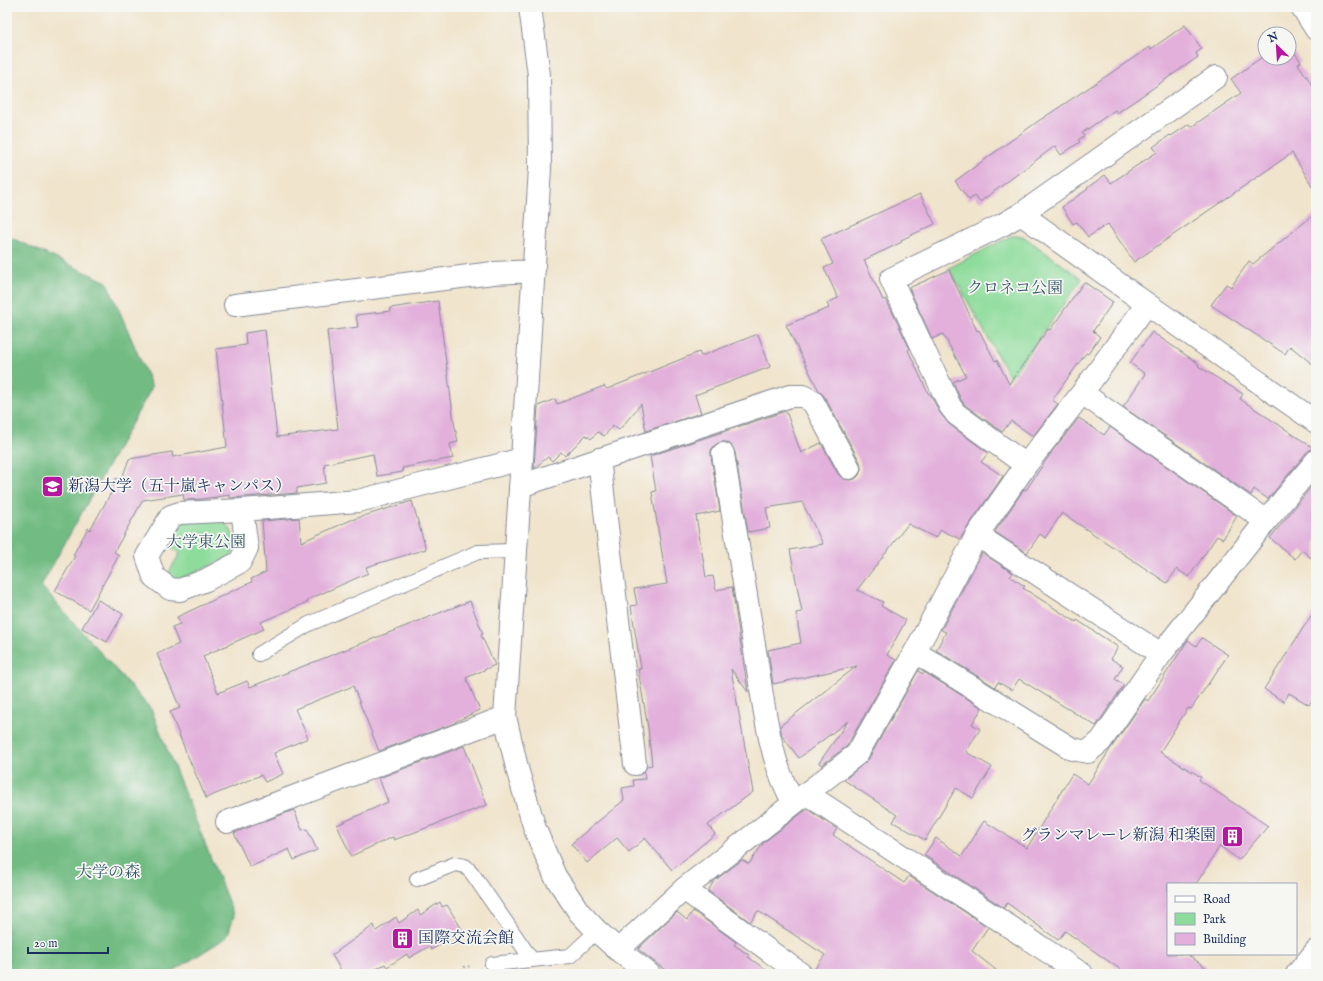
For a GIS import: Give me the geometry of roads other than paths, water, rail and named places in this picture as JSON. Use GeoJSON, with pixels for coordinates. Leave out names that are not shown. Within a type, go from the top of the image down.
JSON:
{"type":"FeatureCollection","features":[{"type":"Feature","properties":{"kind":"street"},"geometry":{"type":"LineString","coordinates":[[530,7],[538,75],[540,168],[505,717],[518,772],[535,828],[555,876],[579,912],[597,931],[618,950],[649,974]]}},
{"type":"Feature","properties":{"kind":"street"},"geometry":{"type":"LineString","coordinates":[[1302,7],[1316,29]]}},
{"type":"Feature","properties":{"kind":"street"},"geometry":{"type":"LineString","coordinates":[[1026,465],[956,414],[950,406],[891,279],[1002,226],[1216,77]]}},
{"type":"Feature","properties":{"kind":"street"},"geometry":{"type":"LineString","coordinates":[[1020,214],[1316,422]]}},
{"type":"Feature","properties":{"kind":"street"},"geometry":{"type":"LineString","coordinates":[[235,305],[493,273],[534,271]]}},
{"type":"Feature","properties":{"kind":"street"},"geometry":{"type":"LineString","coordinates":[[618,950],[684,889],[857,754],[915,652],[977,536],[1026,465],[1082,393],[1147,304]]}},
{"type":"Feature","properties":{"kind":"street"},"geometry":{"type":"LineString","coordinates":[[1082,393],[1266,521]]}},
{"type":"Feature","properties":{"kind":"street"},"geometry":{"type":"LineString","coordinates":[[520,486],[790,396],[803,396],[813,402],[849,468]]}},
{"type":"Feature","properties":{"kind":"street"},"geometry":{"type":"LineString","coordinates":[[723,454],[759,675],[772,744],[784,787],[1082,974]]}},
{"type":"Feature","properties":{"kind":"street"},"geometry":{"type":"LineString","coordinates":[[599,459],[636,764]]}},
{"type":"Feature","properties":{"kind":"street"},"geometry":{"type":"LineString","coordinates":[[242,510],[247,548],[240,562],[206,580],[180,590],[170,589],[154,577],[147,556],[171,516],[180,512],[242,510],[358,501],[522,460]]}},
{"type":"Feature","properties":{"kind":"street"},"geometry":{"type":"LineString","coordinates":[[915,652],[1054,746],[1088,752],[1101,741],[1161,654],[1214,597],[1252,548],[1266,521],[1316,461]]}},
{"type":"Feature","properties":{"kind":"street"},"geometry":{"type":"LineString","coordinates":[[977,536],[1058,581],[1113,617],[1161,654]]}},
{"type":"Feature","properties":{"kind":"street"},"geometry":{"type":"LineString","coordinates":[[227,822],[505,717]]}},
{"type":"Feature","properties":{"kind":"street"},"geometry":{"type":"LineString","coordinates":[[684,889],[801,974]]}},
{"type":"Feature","properties":{"kind":"street"},"geometry":{"type":"LineString","coordinates":[[1297,974],[1316,951]]}},
{"type":"Feature","properties":{"kind":"lane"},"geometry":{"type":"LineString","coordinates":[[259,654],[309,624],[478,552],[516,551]]}},
{"type":"Feature","properties":{"kind":"lane"},"geometry":{"type":"LineString","coordinates":[[417,878],[455,864],[465,866],[472,873],[532,960]]}},
{"type":"Feature","properties":{"kind":"lane"},"geometry":{"type":"LineString","coordinates":[[492,964],[570,956],[597,931]]}},
{"type":"Feature","properties":{"kind":"place","name":"新潟大学（五十嵐キャンパス）"},"geometry":{"type":"Point","coordinates":[52,487]}},
{"type":"Feature","properties":{"kind":"place","name":"グランマレーレ新潟 和楽園"},"geometry":{"type":"Point","coordinates":[1232,836]}},
{"type":"Feature","properties":{"kind":"place","name":"国際交流会館"},"geometry":{"type":"Point","coordinates":[402,939]}},
{"type":"Feature","properties":{"kind":"park label","name":"クロネコ公園"},"geometry":{"type":"Point","coordinates":[1015,289]}},
{"type":"Feature","properties":{"kind":"park label","name":"大学東公園"},"geometry":{"type":"Point","coordinates":[206,543]}},
{"type":"Feature","properties":{"kind":"park label","name":"大学の森"},"geometry":{"type":"Point","coordinates":[108,873]}}]}
